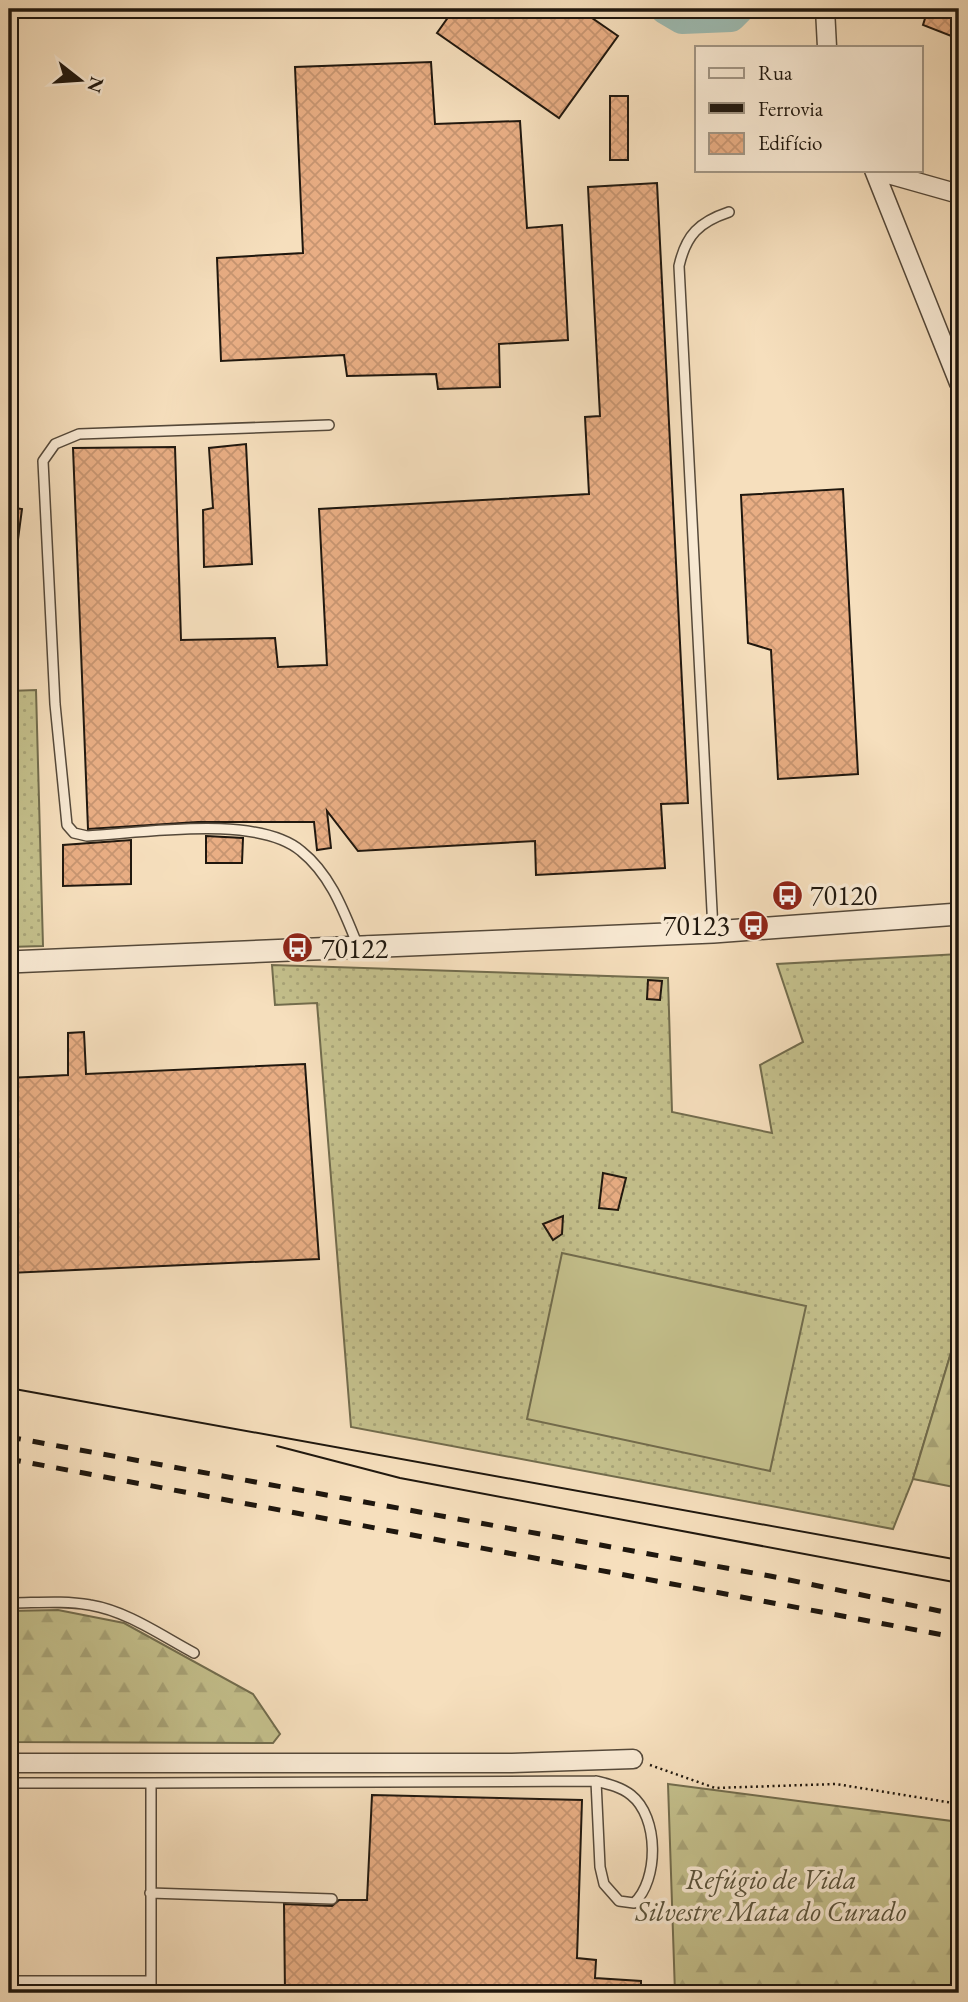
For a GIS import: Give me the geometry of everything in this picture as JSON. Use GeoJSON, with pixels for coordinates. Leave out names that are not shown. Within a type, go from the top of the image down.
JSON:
{"type":"FeatureCollection","features":[{"type":"Feature","properties":{"kind":"street"},"geometry":{"type":"LineString","coordinates":[[825,9],[827,46]]}},
{"type":"Feature","properties":{"kind":"street"},"geometry":{"type":"LineString","coordinates":[[875,172],[959,383]]}},
{"type":"Feature","properties":{"kind":"street"},"geometry":{"type":"LineString","coordinates":[[881,172],[959,194]]}},
{"type":"Feature","properties":{"kind":"street"},"geometry":{"type":"LineString","coordinates":[[9,962],[713,932],[959,914]]}},
{"type":"Feature","properties":{"kind":"street"},"geometry":{"type":"LineString","coordinates":[[9,1763],[512,1763],[633,1759]]}},
{"type":"Feature","properties":{"kind":"lane"},"geometry":{"type":"LineString","coordinates":[[713,932],[679,266],[684,247],[693,231],[708,219],[729,212]]}},
{"type":"Feature","properties":{"kind":"lane"},"geometry":{"type":"LineString","coordinates":[[329,425],[117,431],[64,438],[55,444],[43,461],[44,519],[62,782],[68,825],[74,833],[87,836],[245,829],[273,835],[300,850],[318,868],[337,897],[358,946]]}},
{"type":"Feature","properties":{"kind":"lane"},"geometry":{"type":"LineString","coordinates":[[9,1603],[62,1602],[93,1605],[127,1618],[194,1653]]}},
{"type":"Feature","properties":{"kind":"lane"},"geometry":{"type":"LineString","coordinates":[[9,1783],[596,1781],[619,1787],[633,1796],[645,1812],[651,1827],[651,1877],[643,1895],[634,1903],[619,1901],[604,1884],[596,1781]]}},
{"type":"Feature","properties":{"kind":"lane"},"geometry":{"type":"LineString","coordinates":[[151,1783],[151,1993]]}},
{"type":"Feature","properties":{"kind":"lane"},"geometry":{"type":"LineString","coordinates":[[150,1892],[332,1899]]}},
{"type":"Feature","properties":{"kind":"lane"},"geometry":{"type":"LineString","coordinates":[[9,1981],[151,1981]]}},
{"type":"Feature","properties":{"kind":"path"},"geometry":{"type":"LineString","coordinates":[[633,1759],[715,1788],[836,1784],[959,1804]]}},
{"type":"Feature","properties":{"kind":"green space"},"geometry":{"type":"Polygon","coordinates":[[[36,690],[43,946],[9,947],[9,691],[36,690]]]}},
{"type":"Feature","properties":{"kind":"green space"},"geometry":{"type":"Polygon","coordinates":[[[959,954],[959,1326],[913,1479],[893,1529],[351,1427],[317,1003],[275,1005],[272,965],[668,978],[672,1112],[772,1133],[760,1065],[803,1042],[777,964],[959,954]]]}},
{"type":"Feature","properties":{"kind":"green space"},"geometry":{"type":"Polygon","coordinates":[[[562,1253],[806,1306],[770,1471],[527,1419],[562,1253]]]}},
{"type":"Feature","properties":{"kind":"green space"},"geometry":{"type":"Polygon","coordinates":[[[959,1326],[959,1488],[913,1479],[959,1326]]]}},
{"type":"Feature","properties":{"kind":"green space"},"geometry":{"type":"Polygon","coordinates":[[[58,1610],[124,1623],[253,1694],[280,1734],[273,1743],[9,1742],[9,1611],[58,1610]]]}},
{"type":"Feature","properties":{"kind":"green space","name":"Refúgio de Vida Silvestre Mata do Curado"},"geometry":{"type":"Polygon","coordinates":[[[668,1784],[959,1822],[959,1993],[675,1993],[668,1784]]]}},
{"type":"Feature","properties":{"kind":"building"},"geometry":{"type":"Polygon","coordinates":[[[454,9],[579,9],[618,36],[559,118],[437,33],[454,9]]]}},
{"type":"Feature","properties":{"kind":"building"},"geometry":{"type":"Polygon","coordinates":[[[928,9],[959,9],[959,39],[923,25],[928,9]]]}},
{"type":"Feature","properties":{"kind":"building"},"geometry":{"type":"Polygon","coordinates":[[[431,62],[435,124],[520,121],[527,228],[562,225],[568,340],[499,344],[500,387],[438,389],[436,374],[347,376],[344,355],[221,361],[217,258],[303,253],[295,67],[431,62]]]}},
{"type":"Feature","properties":{"kind":"building"},"geometry":{"type":"Polygon","coordinates":[[[610,96],[628,96],[628,160],[610,160],[610,96]]]}},
{"type":"Feature","properties":{"kind":"building"},"geometry":{"type":"Polygon","coordinates":[[[657,183],[688,803],[661,804],[665,868],[536,875],[535,841],[358,851],[327,811],[331,848],[317,850],[314,822],[198,822],[88,829],[73,448],[175,447],[181,640],[275,638],[278,667],[327,665],[319,509],[589,494],[585,417],[600,416],[588,187],[657,183]]]}},
{"type":"Feature","properties":{"kind":"building"},"geometry":{"type":"Polygon","coordinates":[[[246,444],[252,564],[204,567],[203,510],[213,508],[209,448],[246,444]]]}},
{"type":"Feature","properties":{"kind":"building"},"geometry":{"type":"Polygon","coordinates":[[[843,489],[858,774],[778,779],[771,650],[748,643],[741,495],[843,489]]]}},
{"type":"Feature","properties":{"kind":"building"},"geometry":{"type":"Polygon","coordinates":[[[9,507],[22,509],[17,547],[9,546],[9,507]]]}},
{"type":"Feature","properties":{"kind":"building"},"geometry":{"type":"Polygon","coordinates":[[[206,836],[243,838],[242,863],[206,863],[206,836]]]}},
{"type":"Feature","properties":{"kind":"building"},"geometry":{"type":"Polygon","coordinates":[[[131,840],[131,884],[63,886],[63,845],[131,840]]]}},
{"type":"Feature","properties":{"kind":"building"},"geometry":{"type":"Polygon","coordinates":[[[648,980],[662,981],[660,1000],[647,999],[648,980]]]}},
{"type":"Feature","properties":{"kind":"building"},"geometry":{"type":"Polygon","coordinates":[[[84,1032],[86,1074],[305,1064],[319,1259],[9,1273],[9,1078],[68,1075],[68,1033],[84,1032]]]}},
{"type":"Feature","properties":{"kind":"building"},"geometry":{"type":"Polygon","coordinates":[[[603,1173],[626,1178],[618,1210],[599,1208],[603,1173]]]}},
{"type":"Feature","properties":{"kind":"building"},"geometry":{"type":"Polygon","coordinates":[[[563,1216],[562,1234],[553,1240],[543,1224],[563,1216]]]}},
{"type":"Feature","properties":{"kind":"building"},"geometry":{"type":"Polygon","coordinates":[[[372,1795],[582,1800],[577,1958],[596,1960],[595,1978],[641,1981],[641,1993],[285,1993],[284,1904],[332,1906],[339,1900],[367,1900],[372,1795]]]}},
{"type":"Feature","properties":{"kind":"waterway"},"geometry":{"type":"LineString","coordinates":[[665,9],[682,19],[731,17],[739,9]]}},
{"type":"Feature","properties":{"kind":"tram line"},"geometry":{"type":"LineString","coordinates":[[9,1388],[959,1560]]}},
{"type":"Feature","properties":{"kind":"tram line"},"geometry":{"type":"LineString","coordinates":[[277,1446],[400,1478],[959,1583]]}},
{"type":"Feature","properties":{"kind":"railway"},"geometry":{"type":"LineString","coordinates":[[9,1437],[770,1576],[959,1615]]}},
{"type":"Feature","properties":{"kind":"railway"},"geometry":{"type":"LineString","coordinates":[[9,1459],[959,1638]]}},
{"type":"Feature","properties":{"kind":"place","name":"70120"},"geometry":{"type":"Point","coordinates":[787,895]}},
{"type":"Feature","properties":{"kind":"place","name":"70123"},"geometry":{"type":"Point","coordinates":[753,925]}},
{"type":"Feature","properties":{"kind":"place","name":"70122"},"geometry":{"type":"Point","coordinates":[298,948]}}]}
